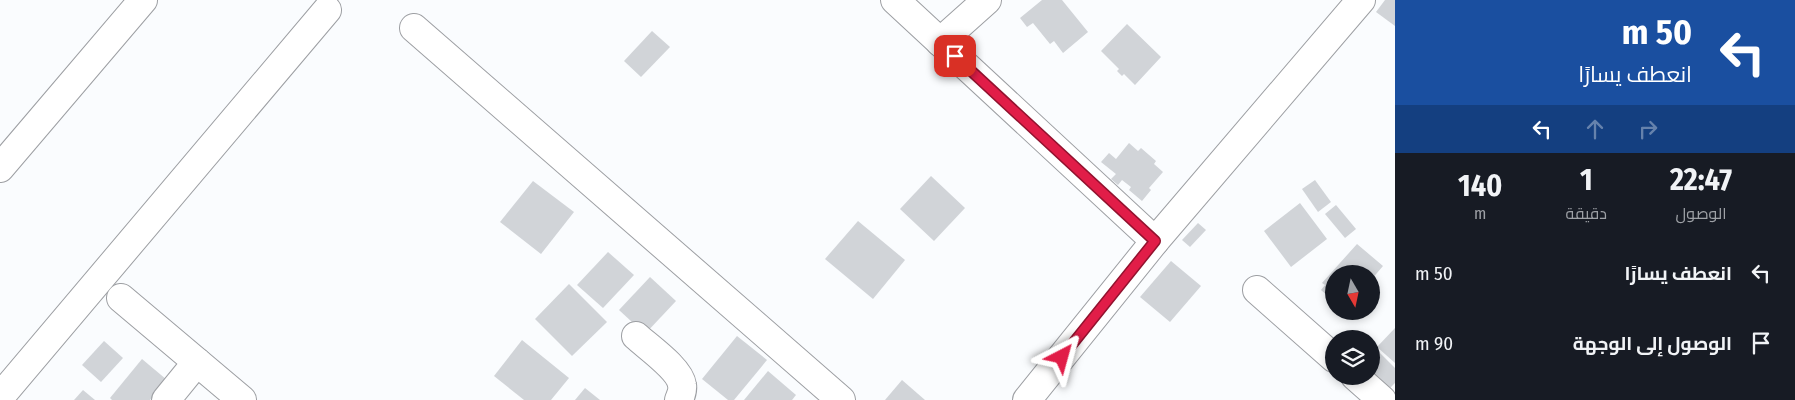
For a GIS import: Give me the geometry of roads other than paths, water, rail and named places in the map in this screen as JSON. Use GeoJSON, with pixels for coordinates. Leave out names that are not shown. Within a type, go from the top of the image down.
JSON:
{"type":"FeatureCollection","features":[{"type":"Feature","properties":{"kind":"street"},"geometry":{"type":"LineString","coordinates":[[0,168],[143,0]]}},
{"type":"Feature","properties":{"kind":"street"},"geometry":{"type":"LineString","coordinates":[[895,0],[1155,241]]}},
{"type":"Feature","properties":{"kind":"street"},"geometry":{"type":"LineString","coordinates":[[940,42],[987,0]]}},
{"type":"Feature","properties":{"kind":"street"},"geometry":{"type":"LineString","coordinates":[[1027,400],[1155,241],[1361,0]]}},
{"type":"Feature","properties":{"kind":"street"},"geometry":{"type":"LineString","coordinates":[[0,397],[327,10]]}},
{"type":"Feature","properties":{"kind":"street"},"geometry":{"type":"LineString","coordinates":[[414,28],[841,400]]}},
{"type":"Feature","properties":{"kind":"street"},"geometry":{"type":"LineString","coordinates":[[1257,290],[1325,350]]}},
{"type":"Feature","properties":{"kind":"street"},"geometry":{"type":"LineString","coordinates":[[122,298],[242,400]]}},
{"type":"Feature","properties":{"kind":"street"},"geometry":{"type":"LineString","coordinates":[[636,336],[677,374],[682,383],[682,391],[678,400]]}},
{"type":"Feature","properties":{"kind":"street"},"geometry":{"type":"LineString","coordinates":[[166,400],[197,362]]}},
{"type":"Feature","properties":{"kind":"street"},"geometry":{"type":"LineString","coordinates":[[1364,385],[1382,400]]}}]}
